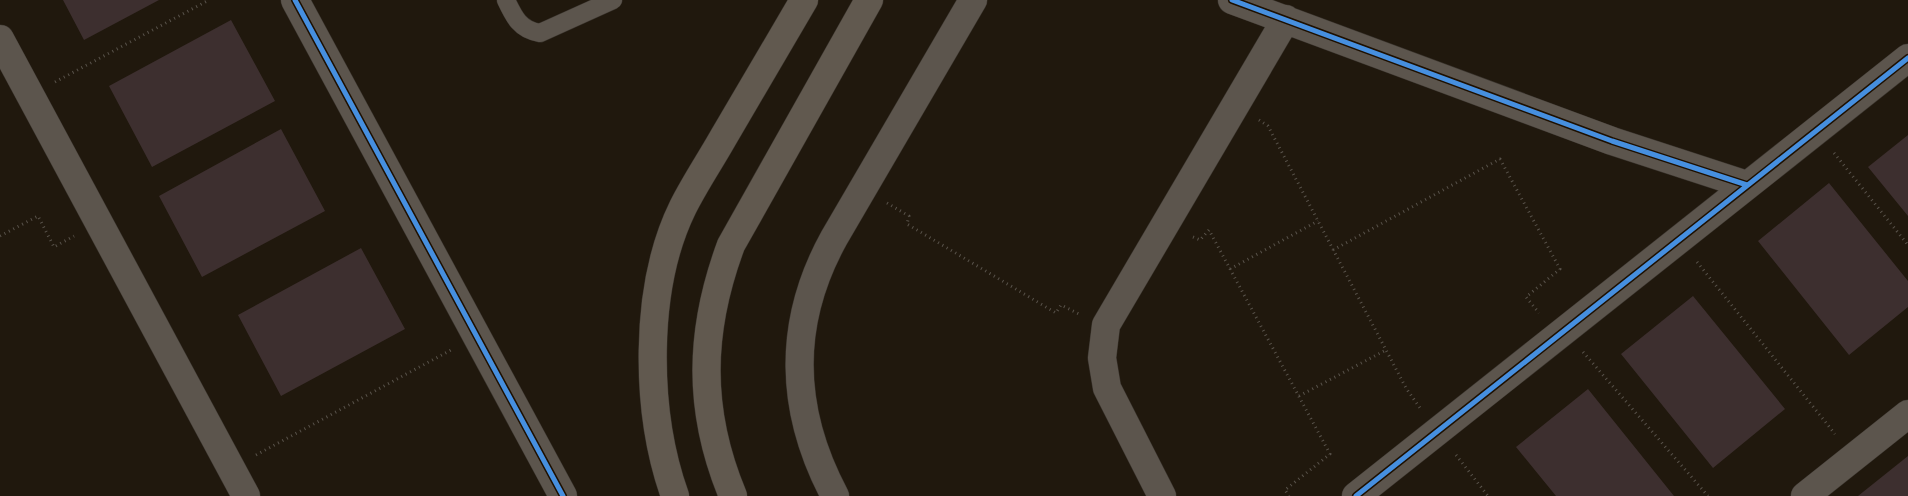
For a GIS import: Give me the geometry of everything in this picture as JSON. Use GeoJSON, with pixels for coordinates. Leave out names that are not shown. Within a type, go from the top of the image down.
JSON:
{"type":"FeatureCollection","features":[{"type":"Feature","properties":{"kind":"street"},"geometry":{"type":"LineString","coordinates":[[295,0],[563,496]]}},
{"type":"Feature","properties":{"kind":"street"},"geometry":{"type":"LineString","coordinates":[[675,496],[661,444],[652,368],[654,327],[660,286],[669,246],[683,208],[804,0]]}},
{"type":"Feature","properties":{"kind":"street"},"geometry":{"type":"LineString","coordinates":[[733,496],[714,441],[708,409],[705,375],[706,342],[720,276],[732,245],[869,0]]}},
{"type":"Feature","properties":{"kind":"street"},"geometry":{"type":"LineString","coordinates":[[835,496],[820,465],[810,438],[803,410],[799,354],[808,295],[819,265],[973,0]]}},
{"type":"Feature","properties":{"kind":"street"},"geometry":{"type":"LineString","coordinates":[[1232,0],[1603,138],[1747,186]]}},
{"type":"Feature","properties":{"kind":"street"},"geometry":{"type":"LineString","coordinates":[[1162,496],[1107,388],[1102,358],[1106,326],[1286,19]]}},
{"type":"Feature","properties":{"kind":"street"},"geometry":{"type":"LineString","coordinates":[[0,39],[246,496]]}},
{"type":"Feature","properties":{"kind":"street"},"geometry":{"type":"LineString","coordinates":[[1356,496],[1908,58]]}},
{"type":"Feature","properties":{"kind":"street"},"geometry":{"type":"LineString","coordinates":[[1806,496],[1908,414]]}},
{"type":"Feature","properties":{"kind":"lane"},"geometry":{"type":"LineString","coordinates":[[506,0],[516,21],[523,27],[540,33],[613,0]]}},
{"type":"Feature","properties":{"kind":"path"},"geometry":{"type":"LineString","coordinates":[[30,95],[209,0]]}},
{"type":"Feature","properties":{"kind":"path"},"geometry":{"type":"LineString","coordinates":[[1236,104],[1268,126],[1406,388],[1437,432],[1488,496]]}},
{"type":"Feature","properties":{"kind":"path"},"geometry":{"type":"LineString","coordinates":[[1816,130],[1908,245]]}},
{"type":"Feature","properties":{"kind":"path"},"geometry":{"type":"LineString","coordinates":[[1333,250],[1500,159],[1560,269],[1526,297],[1561,333],[1708,496]]}},
{"type":"Feature","properties":{"kind":"path"},"geometry":{"type":"LineString","coordinates":[[862,189],[909,216],[907,224],[1056,313],[1061,306],[1106,326]]}},
{"type":"Feature","properties":{"kind":"path"},"geometry":{"type":"LineString","coordinates":[[0,236],[38,216],[54,247],[99,223]]}},
{"type":"Feature","properties":{"kind":"path"},"geometry":{"type":"LineString","coordinates":[[1230,269],[1318,221]]}},
{"type":"Feature","properties":{"kind":"path"},"geometry":{"type":"LineString","coordinates":[[1165,224],[1200,240],[1209,230],[1330,454],[1285,490],[1289,496]]}},
{"type":"Feature","properties":{"kind":"path"},"geometry":{"type":"LineString","coordinates":[[1679,240],[1854,458]]}},
{"type":"Feature","properties":{"kind":"path"},"geometry":{"type":"LineString","coordinates":[[231,468],[477,336]]}},
{"type":"Feature","properties":{"kind":"path"},"geometry":{"type":"LineString","coordinates":[[1299,396],[1386,350]]}},
{"type":"Feature","properties":{"kind":"building"},"geometry":{"type":"Polygon","coordinates":[[[63,0],[159,0],[84,40],[63,0]]]}},
{"type":"Feature","properties":{"kind":"building"},"geometry":{"type":"Polygon","coordinates":[[[231,20],[275,101],[152,167],[109,86],[231,20]]]}},
{"type":"Feature","properties":{"kind":"building"},"geometry":{"type":"Polygon","coordinates":[[[281,129],[325,211],[202,277],[159,196],[281,129]]]}},
{"type":"Feature","properties":{"kind":"building"},"geometry":{"type":"Polygon","coordinates":[[[1908,135],[1908,216],[1868,167],[1908,135]]]}},
{"type":"Feature","properties":{"kind":"building"},"geometry":{"type":"Polygon","coordinates":[[[1829,183],[1908,281],[1908,307],[1849,355],[1758,241],[1829,183]]]}},
{"type":"Feature","properties":{"kind":"building"},"geometry":{"type":"Polygon","coordinates":[[[361,248],[405,329],[281,396],[238,315],[361,248]]]}},
{"type":"Feature","properties":{"kind":"building"},"geometry":{"type":"Polygon","coordinates":[[[1693,296],[1785,409],[1713,468],[1621,354],[1693,296]]]}},
{"type":"Feature","properties":{"kind":"building"},"geometry":{"type":"Polygon","coordinates":[[[1588,389],[1674,496],[1556,496],[1516,447],[1588,389]]]}},
{"type":"Feature","properties":{"kind":"building"},"geometry":{"type":"Polygon","coordinates":[[[1908,456],[1908,496],[1858,496],[1908,456]]]}},
{"type":"Feature","properties":{"kind":"cycle path"},"geometry":{"type":"LineString","coordinates":[[295,0],[563,496]]}},
{"type":"Feature","properties":{"kind":"cycle path"},"geometry":{"type":"LineString","coordinates":[[1232,0],[1612,141],[1747,185]]}},
{"type":"Feature","properties":{"kind":"cycle path"},"geometry":{"type":"LineString","coordinates":[[1356,496],[1908,58]]}}]}
